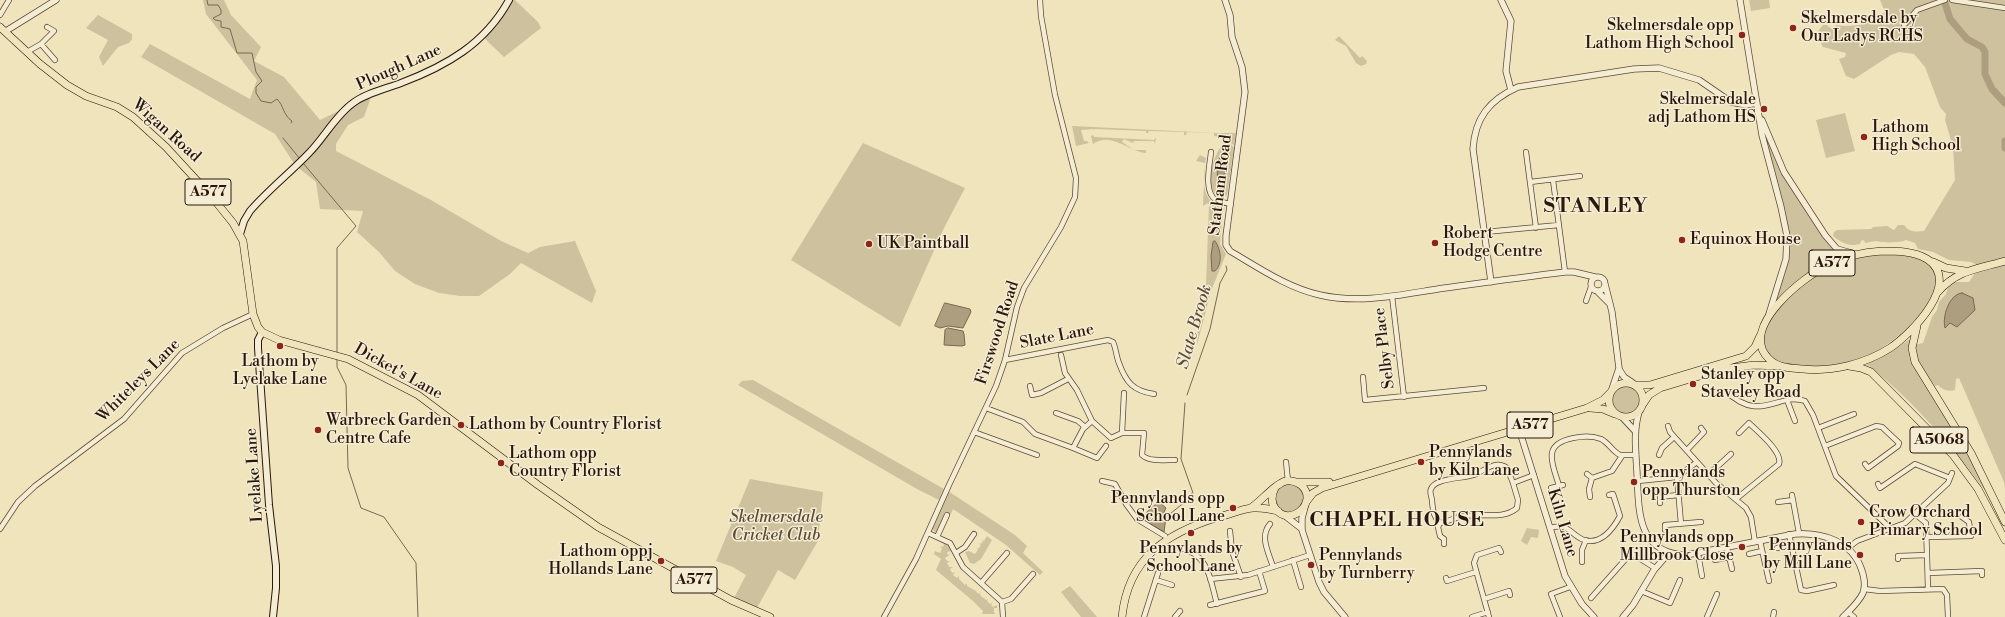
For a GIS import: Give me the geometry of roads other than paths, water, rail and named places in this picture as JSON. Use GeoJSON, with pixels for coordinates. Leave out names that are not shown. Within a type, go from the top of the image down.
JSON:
{"type":"FeatureCollection","features":[{"type":"Feature","properties":{"kind":"main road","name":"Plough Lane"},"geometry":{"type":"LineString","coordinates":[[240,234],[250,211],[295,165],[304,158],[352,104],[363,97],[443,65],[474,43],[490,28],[509,0]]}},
{"type":"Feature","properties":{"kind":"main road","name":"Wigan Road"},"geometry":{"type":"LineString","coordinates":[[3,29],[27,52],[72,89],[91,98],[117,107],[133,117],[188,169],[226,213],[240,234],[245,253],[253,314],[260,330]]}},
{"type":"Feature","properties":{"kind":"main road","name":"A577"},"geometry":{"type":"LineString","coordinates":[[1722,367],[1750,353],[1763,329],[1766,320],[1783,299],[1805,278],[1829,264],[1858,254],[1893,251],[1915,254],[1946,268],[1968,272]]}},
{"type":"Feature","properties":{"kind":"main road"},"geometry":{"type":"LineString","coordinates":[[1927,259],[1934,266],[1938,275],[1937,293]]}},
{"type":"Feature","properties":{"kind":"main road","name":"A577"},"geometry":{"type":"LineString","coordinates":[[1122,617],[1126,594],[1133,577],[1142,562],[1158,545],[1186,529],[1250,508],[1264,507],[1293,516],[1298,513],[1318,489],[1587,408],[1604,399],[1611,391],[1622,383],[1650,385],[1722,367],[1754,365],[1819,370],[1848,366],[1871,358],[1889,348],[1918,322],[1937,293],[1951,279],[1968,272],[2005,261]]}},
{"type":"Feature","properties":{"kind":"main road","name":"A5068"},"geometry":{"type":"LineString","coordinates":[[1918,322],[1912,340],[1912,354],[1915,362],[1971,453],[2005,522]]}},
{"type":"Feature","properties":{"kind":"main road","name":"A577"},"geometry":{"type":"LineString","coordinates":[[1763,329],[1761,343],[1764,353],[1772,362],[1782,367]]}},
{"type":"Feature","properties":{"kind":"main road","name":"Dicket's Lane"},"geometry":{"type":"LineString","coordinates":[[260,330],[279,340],[345,358],[422,398],[551,494],[618,540],[731,600],[770,617]]}},
{"type":"Feature","properties":{"kind":"main road","name":"Lyelake Lane"},"geometry":{"type":"LineString","coordinates":[[260,330],[258,348],[268,492],[276,566],[276,588],[273,617]]}},
{"type":"Feature","properties":{"kind":"main road","name":"A5068"},"geometry":{"type":"LineString","coordinates":[[1848,366],[1861,368],[1871,372],[1953,455],[1981,494],[2005,540]]}},
{"type":"Feature","properties":{"kind":"main road","name":"A577"},"geometry":{"type":"LineString","coordinates":[[1639,412],[1643,404],[1655,390],[1696,374]]}},
{"type":"Feature","properties":{"kind":"main road"},"geometry":{"type":"LineString","coordinates":[[1634,384],[1643,394],[1643,404]]}},
{"type":"Feature","properties":{"kind":"main road"},"geometry":{"type":"LineString","coordinates":[[1611,391],[1610,407],[1620,416],[1631,416],[1639,412]]}},
{"type":"Feature","properties":{"kind":"main road","name":"A577"},"geometry":{"type":"LineString","coordinates":[[1587,408],[1602,409],[1620,416]]}},
{"type":"Feature","properties":{"kind":"main road","name":"A577"},"geometry":{"type":"LineString","coordinates":[[1250,508],[1275,488],[1291,481],[1340,482]]}},
{"type":"Feature","properties":{"kind":"main road"},"geometry":{"type":"LineString","coordinates":[[1291,481],[1303,488],[1306,503]]}},
{"type":"Feature","properties":{"kind":"main road"},"geometry":{"type":"LineString","coordinates":[[1275,488],[1272,497],[1274,507],[1280,513]]}},
{"type":"Feature","properties":{"kind":"street"},"geometry":{"type":"LineString","coordinates":[[0,15],[9,0]]}},
{"type":"Feature","properties":{"kind":"street"},"geometry":{"type":"LineString","coordinates":[[3,29],[56,0]]}},
{"type":"Feature","properties":{"kind":"street","name":"Firswood Road"},"geometry":{"type":"LineString","coordinates":[[884,617],[906,579],[928,533],[940,503],[996,386],[1005,360],[1017,308],[1024,288],[1061,228],[1075,198],[1077,190],[1076,178],[1055,95],[1041,16],[1040,0]]}},
{"type":"Feature","properties":{"kind":"street","name":"Statham Road"},"geometry":{"type":"LineString","coordinates":[[1225,0],[1230,15],[1232,37],[1242,67],[1245,92],[1226,236],[1226,246],[1230,251],[1292,286],[1321,295],[1352,299],[1392,296],[1565,272],[1580,273],[1595,277]]}},
{"type":"Feature","properties":{"kind":"street"},"geometry":{"type":"LineString","coordinates":[[1501,0],[1511,21],[1506,71],[1511,90]]}},
{"type":"Feature","properties":{"kind":"street"},"geometry":{"type":"LineString","coordinates":[[1740,0],[1767,156],[1781,207],[1787,236],[1786,259],[1766,320]]}},
{"type":"Feature","properties":{"kind":"street"},"geometry":{"type":"LineString","coordinates":[[1904,25],[1917,10],[1945,0]]}},
{"type":"Feature","properties":{"kind":"street"},"geometry":{"type":"LineString","coordinates":[[1952,0],[2005,8]]}},
{"type":"Feature","properties":{"kind":"street"},"geometry":{"type":"LineString","coordinates":[[27,52],[41,44],[54,31],[47,27]]}},
{"type":"Feature","properties":{"kind":"street"},"geometry":{"type":"LineString","coordinates":[[41,44],[55,60]]}},
{"type":"Feature","properties":{"kind":"street"},"geometry":{"type":"LineString","coordinates":[[1491,282],[1473,150],[1474,134],[1487,109],[1495,100],[1518,87],[1634,69],[1662,68],[1699,80],[1731,102],[1758,106]]}},
{"type":"Feature","properties":{"kind":"street"},"geometry":{"type":"LineString","coordinates":[[1758,106],[1784,172],[1824,235],[1837,249],[1858,254]]}},
{"type":"Feature","properties":{"kind":"street"},"geometry":{"type":"LineString","coordinates":[[1210,152],[1210,195],[1216,200],[1231,204]]}},
{"type":"Feature","properties":{"kind":"street"},"geometry":{"type":"LineString","coordinates":[[1526,152],[1536,228]]}},
{"type":"Feature","properties":{"kind":"street"},"geometry":{"type":"LineString","coordinates":[[1530,182],[1580,176]]}},
{"type":"Feature","properties":{"kind":"street"},"geometry":{"type":"LineString","coordinates":[[1553,180],[1565,272]]}},
{"type":"Feature","properties":{"kind":"street"},"geometry":{"type":"LineString","coordinates":[[1484,232],[1559,225]]}},
{"type":"Feature","properties":{"kind":"street"},"geometry":{"type":"LineString","coordinates":[[1580,273],[1597,292],[1605,297],[1611,306]]}},
{"type":"Feature","properties":{"kind":"street"},"geometry":{"type":"LineString","coordinates":[[1605,284],[1602,290],[1586,301],[1590,285],[1595,277],[1602,278],[1605,284],[1611,306],[1619,368],[1624,377],[1634,384]]}},
{"type":"Feature","properties":{"kind":"street","name":"Selby Place"},"geometry":{"type":"LineString","coordinates":[[1392,296],[1404,397]]}},
{"type":"Feature","properties":{"kind":"street","name":"Whiteleys Lane"},"geometry":{"type":"LineString","coordinates":[[0,529],[13,509],[30,490],[124,419],[182,353],[223,328],[253,314]]}},
{"type":"Feature","properties":{"kind":"street","name":"Slate Lane"},"geometry":{"type":"LineString","coordinates":[[1005,360],[1108,340],[1113,342],[1115,345],[1119,363],[1130,384],[1142,392],[1154,394]]}},
{"type":"Feature","properties":{"kind":"street"},"geometry":{"type":"LineString","coordinates":[[1061,355],[1068,379],[1078,390],[1092,421],[1111,438],[1122,433],[1144,433],[1142,455],[1144,457],[1149,459],[1175,460]]}},
{"type":"Feature","properties":{"kind":"street"},"geometry":{"type":"LineString","coordinates":[[1611,391],[1619,368]]}},
{"type":"Feature","properties":{"kind":"street","name":"Selby Place"},"geometry":{"type":"LineString","coordinates":[[1363,377],[1366,400],[1484,388]]}},
{"type":"Feature","properties":{"kind":"street"},"geometry":{"type":"LineString","coordinates":[[1030,386],[1032,395],[1041,393],[1068,379]]}},
{"type":"Feature","properties":{"kind":"street"},"geometry":{"type":"LineString","coordinates":[[1122,433],[1124,393]]}},
{"type":"Feature","properties":{"kind":"street"},"geometry":{"type":"LineString","coordinates":[[1733,395],[1745,404],[1756,407],[1788,400],[1798,399],[1806,401],[1836,476],[1891,529]]}},
{"type":"Feature","properties":{"kind":"street"},"geometry":{"type":"LineString","coordinates":[[1788,400],[1795,417]]}},
{"type":"Feature","properties":{"kind":"street"},"geometry":{"type":"LineString","coordinates":[[986,408],[1023,422],[1035,434],[1097,458],[1106,446]]}},
{"type":"Feature","properties":{"kind":"street"},"geometry":{"type":"LineString","coordinates":[[1639,412],[1635,432],[1640,516],[1644,530],[1653,543],[1669,553],[1682,555],[1698,554],[1799,533],[1835,540],[1848,548],[1860,565],[1864,578],[1864,589],[1859,599],[1844,617]]}},
{"type":"Feature","properties":{"kind":"street"},"geometry":{"type":"LineString","coordinates":[[1056,413],[1078,421],[1085,427]]}},
{"type":"Feature","properties":{"kind":"street"},"geometry":{"type":"LineString","coordinates":[[1818,428],[1854,414]]}},
{"type":"Feature","properties":{"kind":"street"},"geometry":{"type":"LineString","coordinates":[[1620,416],[1635,432]]}},
{"type":"Feature","properties":{"kind":"street"},"geometry":{"type":"LineString","coordinates":[[1073,448],[1085,427],[1092,421]]}},
{"type":"Feature","properties":{"kind":"street"},"geometry":{"type":"LineString","coordinates":[[1736,499],[1779,464],[1780,459],[1777,452],[1749,423],[1738,433]]}},
{"type":"Feature","properties":{"kind":"street"},"geometry":{"type":"LineString","coordinates":[[1668,426],[1674,437],[1708,475],[1746,508],[1762,551],[1768,581]]}},
{"type":"Feature","properties":{"kind":"street"},"geometry":{"type":"LineString","coordinates":[[1825,446],[1876,426],[1882,426],[1899,443],[1898,446],[1868,468],[1865,464]]}},
{"type":"Feature","properties":{"kind":"street"},"geometry":{"type":"LineString","coordinates":[[1687,450],[1704,432],[1701,428]]}},
{"type":"Feature","properties":{"kind":"street","name":"Kiln Lane"},"geometry":{"type":"LineString","coordinates":[[1519,429],[1561,564],[1570,586],[1582,604],[1594,617]]}},
{"type":"Feature","properties":{"kind":"street"},"geometry":{"type":"LineString","coordinates":[[974,432],[1037,455]]}},
{"type":"Feature","properties":{"kind":"street"},"geometry":{"type":"LineString","coordinates":[[1551,488],[1561,486],[1552,455],[1554,448],[1559,444],[1583,437],[1594,437],[1605,442],[1622,456],[1636,455]]}},
{"type":"Feature","properties":{"kind":"street"},"geometry":{"type":"LineString","coordinates":[[1659,454],[1662,448],[1674,437]]}},
{"type":"Feature","properties":{"kind":"street"},"geometry":{"type":"LineString","coordinates":[[1708,475],[1731,454]]}},
{"type":"Feature","properties":{"kind":"street"},"geometry":{"type":"LineString","coordinates":[[1592,478],[1612,471],[1622,456]]}},
{"type":"Feature","properties":{"kind":"street"},"geometry":{"type":"LineString","coordinates":[[1286,462],[1291,481]]}},
{"type":"Feature","properties":{"kind":"street"},"geometry":{"type":"LineString","coordinates":[[1638,481],[1677,477],[1697,462]]}},
{"type":"Feature","properties":{"kind":"street"},"geometry":{"type":"LineString","coordinates":[[1498,464],[1507,468],[1518,500],[1516,510],[1500,515],[1464,516],[1440,523],[1434,515],[1430,490],[1433,485],[1451,479],[1473,476],[1492,465],[1498,464]]}},
{"type":"Feature","properties":{"kind":"street"},"geometry":{"type":"LineString","coordinates":[[1848,548],[1857,541],[1905,523],[1948,484],[1951,476],[1915,464],[1880,488],[1878,484]]}},
{"type":"Feature","properties":{"kind":"street"},"geometry":{"type":"LineString","coordinates":[[1587,474],[1592,478]]}},
{"type":"Feature","properties":{"kind":"street"},"geometry":{"type":"LineString","coordinates":[[1513,483],[1534,475]]}},
{"type":"Feature","properties":{"kind":"street"},"geometry":{"type":"LineString","coordinates":[[1677,477],[1681,524]]}},
{"type":"Feature","properties":{"kind":"street"},"geometry":{"type":"LineString","coordinates":[[1590,497],[1589,488],[1592,478]]}},
{"type":"Feature","properties":{"kind":"street"},"geometry":{"type":"LineString","coordinates":[[1102,481],[1114,484],[1137,519],[1165,536]]}},
{"type":"Feature","properties":{"kind":"street"},"geometry":{"type":"LineString","coordinates":[[1550,528],[1568,528],[1577,536],[1586,540],[1593,541],[1601,539],[1616,524],[1620,516],[1613,494],[1609,495]]}},
{"type":"Feature","properties":{"kind":"street"},"geometry":{"type":"LineString","coordinates":[[1660,503],[1660,497],[1678,495]]}},
{"type":"Feature","properties":{"kind":"street"},"geometry":{"type":"LineString","coordinates":[[1778,502],[1792,497],[1799,533]]}},
{"type":"Feature","properties":{"kind":"street"},"geometry":{"type":"LineString","coordinates":[[1306,503],[1302,518],[1302,530],[1310,555],[1321,586],[1345,617]]}},
{"type":"Feature","properties":{"kind":"street"},"geometry":{"type":"LineString","coordinates":[[1280,513],[1302,530]]}},
{"type":"Feature","properties":{"kind":"street"},"geometry":{"type":"LineString","coordinates":[[937,537],[947,514]]}},
{"type":"Feature","properties":{"kind":"street"},"geometry":{"type":"LineString","coordinates":[[1915,514],[1926,523],[1928,589]]}},
{"type":"Feature","properties":{"kind":"street"},"geometry":{"type":"LineString","coordinates":[[1927,537],[1971,536],[1970,522],[1962,517]]}},
{"type":"Feature","properties":{"kind":"street"},"geometry":{"type":"LineString","coordinates":[[1665,530],[1665,525],[1701,522]]}},
{"type":"Feature","properties":{"kind":"street"},"geometry":{"type":"LineString","coordinates":[[1440,523],[1438,527],[1440,536],[1444,539],[1444,544]]}},
{"type":"Feature","properties":{"kind":"street"},"geometry":{"type":"LineString","coordinates":[[1270,524],[1264,532],[1264,540],[1273,567]]}},
{"type":"Feature","properties":{"kind":"street"},"geometry":{"type":"LineString","coordinates":[[1230,532],[1232,551],[1241,577]]}},
{"type":"Feature","properties":{"kind":"street"},"geometry":{"type":"LineString","coordinates":[[928,533],[950,543],[963,567],[1002,602],[1003,617]]}},
{"type":"Feature","properties":{"kind":"street"},"geometry":{"type":"LineString","coordinates":[[956,553],[965,548],[974,534]]}},
{"type":"Feature","properties":{"kind":"street"},"geometry":{"type":"LineString","coordinates":[[1789,534],[1802,590],[1807,592],[1834,585]]}},
{"type":"Feature","properties":{"kind":"street"},"geometry":{"type":"LineString","coordinates":[[1582,562],[1582,550],[1586,540]]}},
{"type":"Feature","properties":{"kind":"street"},"geometry":{"type":"LineString","coordinates":[[1777,548],[1791,544]]}},
{"type":"Feature","properties":{"kind":"street"},"geometry":{"type":"LineString","coordinates":[[1180,548],[1193,551],[1202,560],[1210,579],[1216,604]]}},
{"type":"Feature","properties":{"kind":"street"},"geometry":{"type":"LineString","coordinates":[[1472,617],[1489,615],[1474,563],[1477,555],[1499,548],[1501,552]]}},
{"type":"Feature","properties":{"kind":"street"},"geometry":{"type":"LineString","coordinates":[[1727,548],[1732,569]]}},
{"type":"Feature","properties":{"kind":"street"},"geometry":{"type":"LineString","coordinates":[[1749,554],[1762,551]]}},
{"type":"Feature","properties":{"kind":"street"},"geometry":{"type":"LineString","coordinates":[[980,583],[1007,553]]}},
{"type":"Feature","properties":{"kind":"street"},"geometry":{"type":"LineString","coordinates":[[1590,598],[1631,553],[1655,568]]}},
{"type":"Feature","properties":{"kind":"street"},"geometry":{"type":"LineString","coordinates":[[1623,617],[1655,568],[1669,553]]}},
{"type":"Feature","properties":{"kind":"street"},"geometry":{"type":"LineString","coordinates":[[1698,554],[1702,576]]}},
{"type":"Feature","properties":{"kind":"street"},"geometry":{"type":"LineString","coordinates":[[1210,579],[1241,577],[1310,555]]}},
{"type":"Feature","properties":{"kind":"street"},"geometry":{"type":"LineString","coordinates":[[1898,559],[1898,556],[1928,555]]}},
{"type":"Feature","properties":{"kind":"street"},"geometry":{"type":"LineString","coordinates":[[1715,560],[1729,557]]}},
{"type":"Feature","properties":{"kind":"street"},"geometry":{"type":"LineString","coordinates":[[1293,560],[1301,587]]}},
{"type":"Feature","properties":{"kind":"street"},"geometry":{"type":"LineString","coordinates":[[1210,606],[1265,590],[1259,571]]}},
{"type":"Feature","properties":{"kind":"street"},"geometry":{"type":"LineString","coordinates":[[1928,573],[1982,571],[1982,575]]}},
{"type":"Feature","properties":{"kind":"street"},"geometry":{"type":"LineString","coordinates":[[1446,578],[1447,581],[1476,572]]}},
{"type":"Feature","properties":{"kind":"street"},"geometry":{"type":"LineString","coordinates":[[1146,616],[1158,573]]}},
{"type":"Feature","properties":{"kind":"street"},"geometry":{"type":"LineString","coordinates":[[1002,602],[1011,599],[1033,574]]}},
{"type":"Feature","properties":{"kind":"street"},"geometry":{"type":"LineString","coordinates":[[1156,580],[1172,586]]}},
{"type":"Feature","properties":{"kind":"street"},"geometry":{"type":"LineString","coordinates":[[1641,591],[1670,603],[1680,580]]}},
{"type":"Feature","properties":{"kind":"street"},"geometry":{"type":"LineString","coordinates":[[1560,617],[1551,594],[1570,586]]}},
{"type":"Feature","properties":{"kind":"street"},"geometry":{"type":"LineString","coordinates":[[1864,589],[1872,591],[1940,589],[1946,591],[1948,617]]}},
{"type":"Feature","properties":{"kind":"street"},"geometry":{"type":"LineString","coordinates":[[1484,599],[1509,591],[1510,595]]}},
{"type":"Feature","properties":{"kind":"street"},"geometry":{"type":"LineString","coordinates":[[1707,617],[1716,594]]}},
{"type":"Feature","properties":{"kind":"street"},"geometry":{"type":"LineString","coordinates":[[1175,617],[1180,611]]}},
{"type":"Feature","properties":{"kind":"street"},"geometry":{"type":"LineString","coordinates":[[1848,612],[1854,617]]}},
{"type":"Feature","properties":{"kind":"waterway"},"geometry":{"type":"LineString","coordinates":[[207,0],[208,5],[218,5],[221,10],[221,14],[213,18],[221,21],[221,27],[230,29],[237,53],[252,53],[256,72],[262,81],[256,87],[256,93],[261,101],[271,103],[277,99],[289,119],[292,121],[291,123]]}},
{"type":"Feature","properties":{"kind":"waterway"},"geometry":{"type":"LineString","coordinates":[[1944,0],[1950,19],[1967,39],[1982,47],[1985,52],[1985,74],[1992,89],[2005,103]]}},
{"type":"Feature","properties":{"kind":"waterway"},"geometry":{"type":"LineString","coordinates":[[283,138],[300,159]]}},
{"type":"Feature","properties":{"kind":"waterway"},"geometry":{"type":"LineString","coordinates":[[2005,141],[2005,148]]}},
{"type":"Feature","properties":{"kind":"waterway"},"geometry":{"type":"LineString","coordinates":[[303,163],[356,226],[337,248],[337,352]]}},
{"type":"Feature","properties":{"kind":"waterway","name":"Slate Brook"},"geometry":{"type":"LineString","coordinates":[[1187,395],[1210,329],[1220,283],[1227,270],[1226,266]]}},
{"type":"Feature","properties":{"kind":"waterway"},"geometry":{"type":"LineString","coordinates":[[337,359],[337,367],[346,385],[348,468],[361,508],[384,517],[416,563],[418,617]]}},
{"type":"Feature","properties":{"kind":"waterway","name":"Slate Brook"},"geometry":{"type":"LineString","coordinates":[[1185,403],[1181,459],[1193,493]]}},
{"type":"Feature","properties":{"kind":"waterway"},"geometry":{"type":"LineString","coordinates":[[1166,517],[1185,502],[1188,497],[1192,496],[1192,493]]}},
{"type":"Feature","properties":{"kind":"place","name":"Skelmersdale by Our Ladys RCHS"},"geometry":{"type":"Point","coordinates":[1793,28]}},
{"type":"Feature","properties":{"kind":"place","name":"Skelmersdale opp Lathom High School"},"geometry":{"type":"Point","coordinates":[1742,35]}},
{"type":"Feature","properties":{"kind":"place","name":"Skelmersdale adj Lathom HS"},"geometry":{"type":"Point","coordinates":[1764,109]}},
{"type":"Feature","properties":{"kind":"place","name":"Lathom High School"},"geometry":{"type":"Point","coordinates":[1864,137]}},
{"type":"Feature","properties":{"kind":"place","name":"Equinox House"},"geometry":{"type":"Point","coordinates":[1682,240]}},
{"type":"Feature","properties":{"kind":"place","name":"Robert Hodge Centre"},"geometry":{"type":"Point","coordinates":[1435,243]}},
{"type":"Feature","properties":{"kind":"place","name":"UK Paintball"},"geometry":{"type":"Point","coordinates":[869,244]}},
{"type":"Feature","properties":{"kind":"place","name":"Lathom by Lyelake Lane"},"geometry":{"type":"Point","coordinates":[280,346]}},
{"type":"Feature","properties":{"kind":"place","name":"Stanley opp Staveley Road"},"geometry":{"type":"Point","coordinates":[1693,384]}},
{"type":"Feature","properties":{"kind":"place","name":"Lathom by Country Florist"},"geometry":{"type":"Point","coordinates":[461,425]}},
{"type":"Feature","properties":{"kind":"place","name":"Warbreck Garden Centre Cafe"},"geometry":{"type":"Point","coordinates":[318,430]}},
{"type":"Feature","properties":{"kind":"place","name":"Pennylands by Kiln Lane"},"geometry":{"type":"Point","coordinates":[1421,462]}},
{"type":"Feature","properties":{"kind":"place","name":"Lathom opp Country Florist"},"geometry":{"type":"Point","coordinates":[501,463]}},
{"type":"Feature","properties":{"kind":"place","name":"Pennylands opp Thurston"},"geometry":{"type":"Point","coordinates":[1634,482]}},
{"type":"Feature","properties":{"kind":"place","name":"Pennylands opp School Lane"},"geometry":{"type":"Point","coordinates":[1233,508]}},
{"type":"Feature","properties":{"kind":"place","name":"Crow Orchard Primary School"},"geometry":{"type":"Point","coordinates":[1861,522]}},
{"type":"Feature","properties":{"kind":"place","name":"Pennylands by School Lane"},"geometry":{"type":"Point","coordinates":[1191,533]}},
{"type":"Feature","properties":{"kind":"place","name":"Pennylands opp Millbrook Close"},"geometry":{"type":"Point","coordinates":[1742,547]}},
{"type":"Feature","properties":{"kind":"place","name":"Pennylands by Mill Lane"},"geometry":{"type":"Point","coordinates":[1860,555]}},
{"type":"Feature","properties":{"kind":"place","name":"Lathom oppj Hollands Lane"},"geometry":{"type":"Point","coordinates":[661,561]}},
{"type":"Feature","properties":{"kind":"place","name":"Pennylands by Turnberry"},"geometry":{"type":"Point","coordinates":[1311,565]}},
{"type":"Feature","properties":{"kind":"district","name":"STANLEY"},"geometry":{"type":"Point","coordinates":[1596,207]}},
{"type":"Feature","properties":{"kind":"district","name":"CHAPEL HOUSE"},"geometry":{"type":"Point","coordinates":[1397,521]}},
{"type":"Feature","properties":{"kind":"park label","name":"Skelmersdale Cricket Club"},"geometry":{"type":"Point","coordinates":[776,527]}}]}
